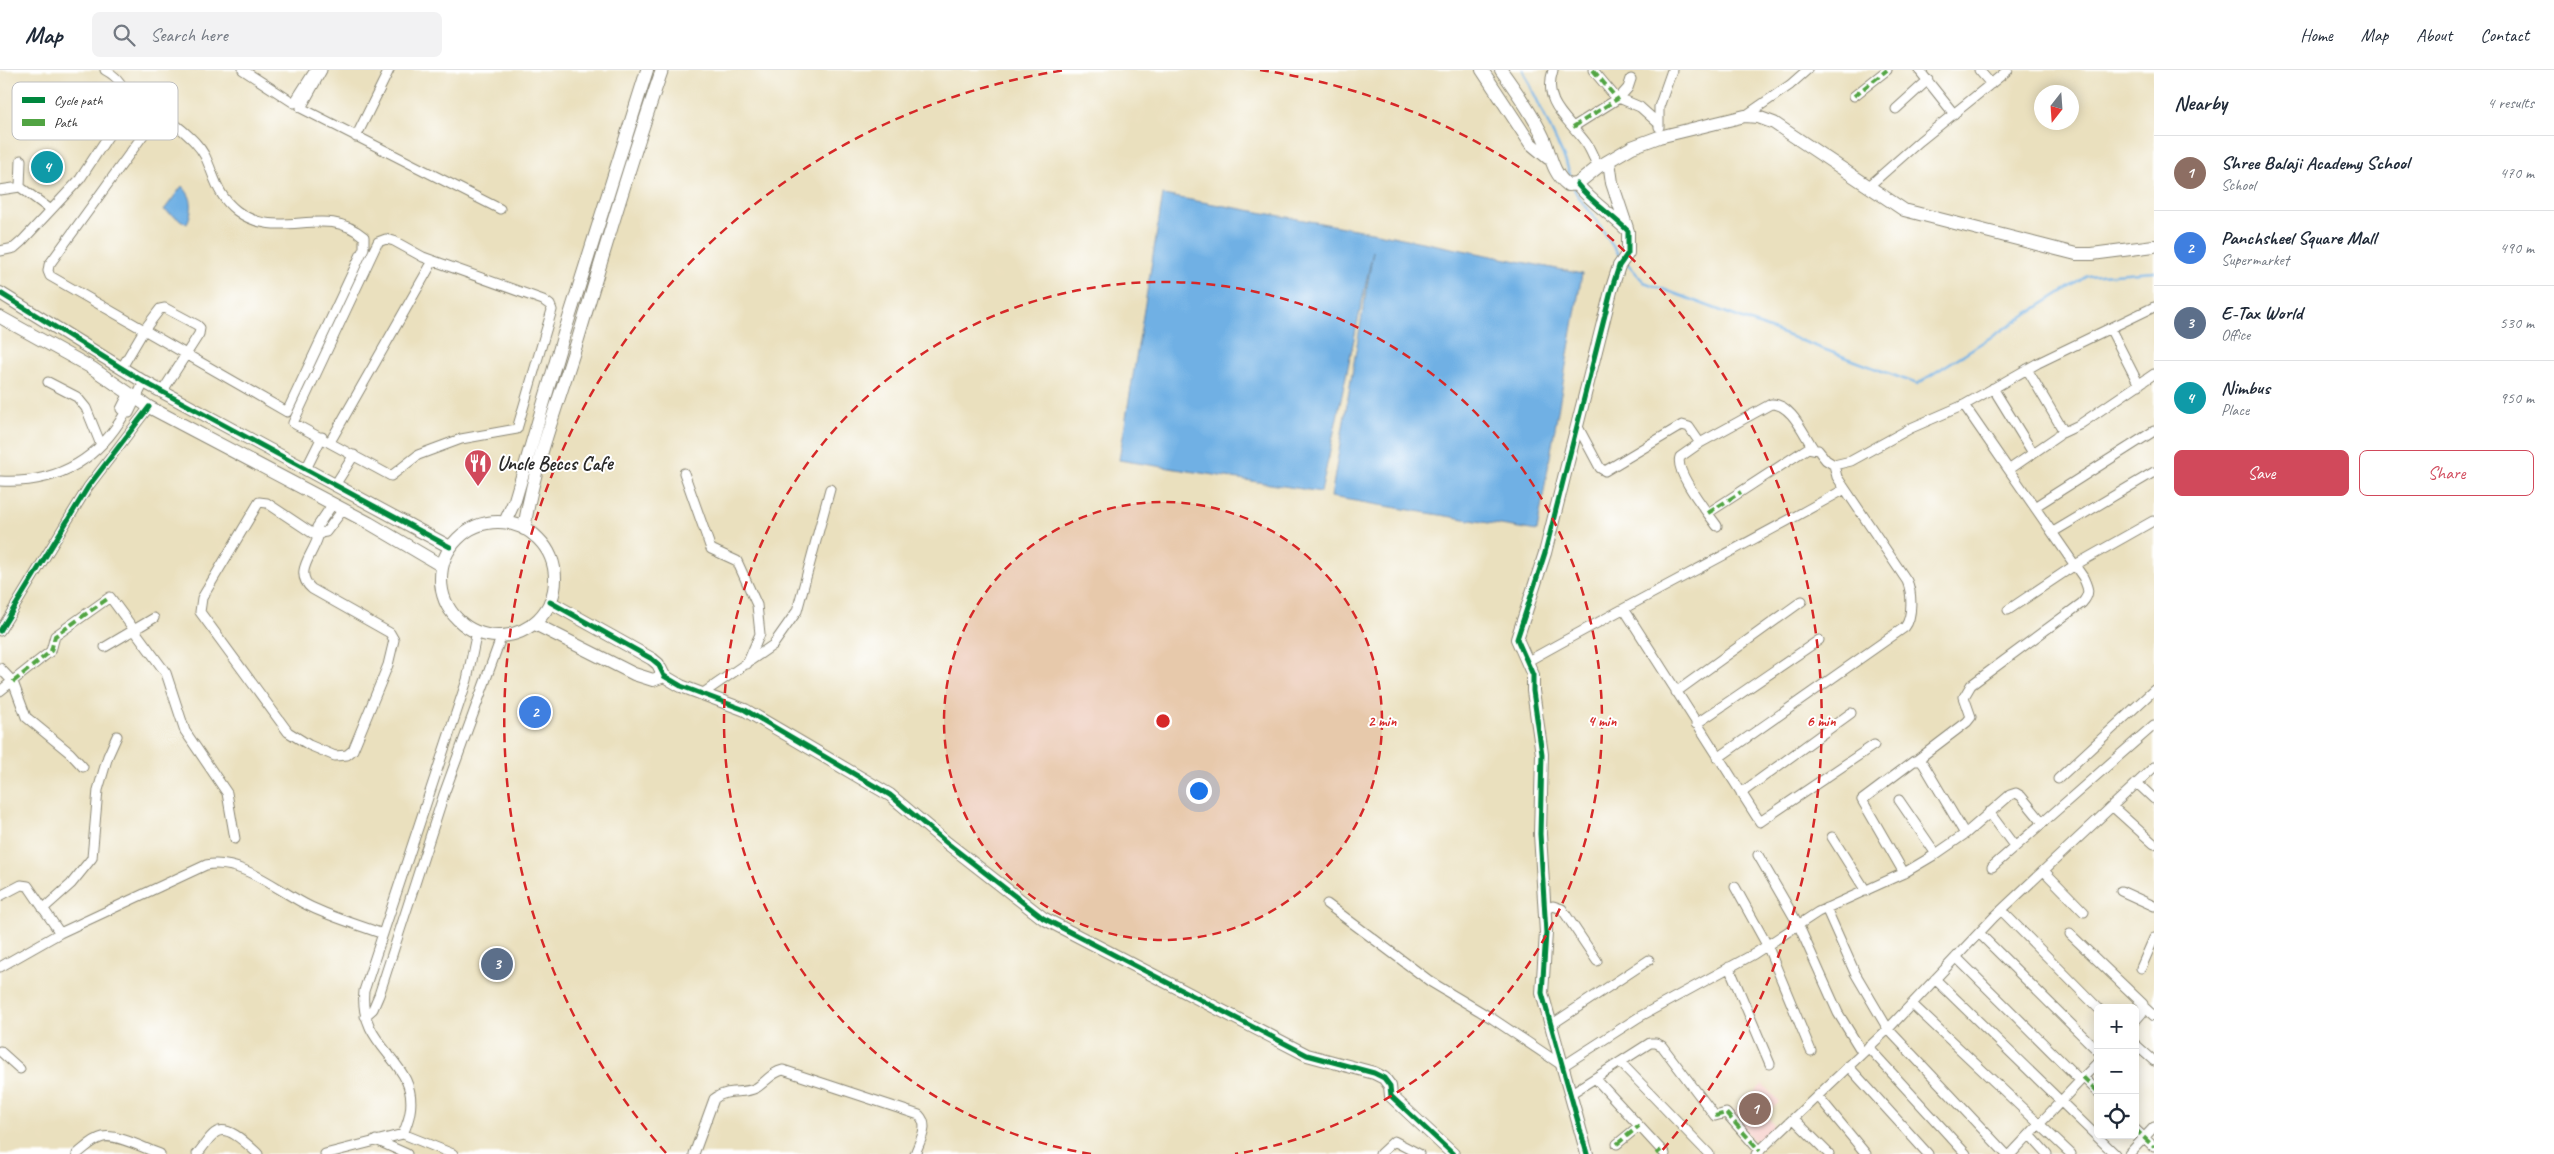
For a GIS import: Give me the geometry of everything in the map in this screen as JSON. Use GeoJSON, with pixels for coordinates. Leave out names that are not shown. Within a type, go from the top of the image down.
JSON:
{"type":"FeatureCollection","features":[{"type":"Feature","properties":{"kind":"street"},"geometry":{"type":"LineString","coordinates":[[105,70],[119,82]]}},
{"type":"Feature","properties":{"kind":"street"},"geometry":{"type":"LineString","coordinates":[[243,70],[294,103],[314,70]]}},
{"type":"Feature","properties":{"kind":"street"},"geometry":{"type":"LineString","coordinates":[[322,70],[300,108],[500,209]]}},
{"type":"Feature","properties":{"kind":"street"},"geometry":{"type":"LineString","coordinates":[[356,137],[390,70]]}},
{"type":"Feature","properties":{"kind":"street"},"geometry":{"type":"LineString","coordinates":[[505,522],[515,500],[564,334],[647,70]]}},
{"type":"Feature","properties":{"kind":"street"},"geometry":{"type":"LineString","coordinates":[[524,529],[528,503],[623,185],[662,70]]}},
{"type":"Feature","properties":{"kind":"street"},"geometry":{"type":"LineString","coordinates":[[1482,70],[1530,143],[1548,158],[1560,178],[1573,184],[1598,207],[1611,214],[1628,231]]}},
{"type":"Feature","properties":{"kind":"street"},"geometry":{"type":"LineString","coordinates":[[1501,70],[1545,140],[1548,158]]}},
{"type":"Feature","properties":{"kind":"street"},"geometry":{"type":"LineString","coordinates":[[1553,70],[1548,83],[1550,94],[1555,105],[1603,164],[1612,183],[1628,231],[1629,249],[1622,262],[1535,588],[1517,639],[1533,675],[1532,690],[1542,754],[1540,834],[1546,933],[1542,993],[1587,1154]]}},
{"type":"Feature","properties":{"kind":"street"},"geometry":{"type":"LineString","coordinates":[[1593,70],[1616,96],[1640,107],[1659,131]]}},
{"type":"Feature","properties":{"kind":"street"},"geometry":{"type":"LineString","coordinates":[[1659,131],[1659,107],[1672,70]]}},
{"type":"Feature","properties":{"kind":"street"},"geometry":{"type":"LineString","coordinates":[[1745,116],[1790,85],[1807,70]]}},
{"type":"Feature","properties":{"kind":"street"},"geometry":{"type":"LineString","coordinates":[[1854,96],[1887,70]]}},
{"type":"Feature","properties":{"kind":"street"},"geometry":{"type":"LineString","coordinates":[[1919,70],[1954,114]]}},
{"type":"Feature","properties":{"kind":"street"},"geometry":{"type":"LineString","coordinates":[[1979,70],[1990,84]]}},
{"type":"Feature","properties":{"kind":"street"},"geometry":{"type":"LineString","coordinates":[[1869,186],[2008,70]]}},
{"type":"Feature","properties":{"kind":"street"},"geometry":{"type":"LineString","coordinates":[[1573,127],[1628,88],[1632,79]]}},
{"type":"Feature","properties":{"kind":"street"},"geometry":{"type":"LineString","coordinates":[[1896,109],[1928,80]]}},
{"type":"Feature","properties":{"kind":"street"},"geometry":{"type":"LineString","coordinates":[[1573,184],[1659,131],[1745,116],[1758,117],[1774,123],[1892,203],[1918,214],[2059,250],[2092,254],[2154,246]]}},
{"type":"Feature","properties":{"kind":"street"},"geometry":{"type":"LineString","coordinates":[[140,140],[49,265],[48,271],[50,276],[286,412],[291,406],[364,248],[364,237],[330,222],[318,220],[281,226],[249,219],[222,198],[204,155],[195,142],[178,127]]}},
{"type":"Feature","properties":{"kind":"street"},"geometry":{"type":"LineString","coordinates":[[0,251],[14,248],[51,210],[80,179],[106,140]]}},
{"type":"Feature","properties":{"kind":"street"},"geometry":{"type":"LineString","coordinates":[[20,187],[21,160]]}},
{"type":"Feature","properties":{"kind":"street"},"geometry":{"type":"LineString","coordinates":[[0,190],[20,187],[51,210]]}},
{"type":"Feature","properties":{"kind":"street"},"geometry":{"type":"LineString","coordinates":[[386,239],[433,261],[515,288],[550,305],[551,318],[516,429],[452,442],[418,456],[391,476],[293,423],[378,242],[386,239]]}},
{"type":"Feature","properties":{"kind":"street"},"geometry":{"type":"LineString","coordinates":[[306,470],[326,440],[433,261]]}},
{"type":"Feature","properties":{"kind":"street"},"geometry":{"type":"LineString","coordinates":[[0,293],[144,382],[450,547]]}},
{"type":"Feature","properties":{"kind":"street"},"geometry":{"type":"LineString","coordinates":[[1834,465],[1851,461],[1911,428],[1964,405],[2027,369],[2154,307]]}},
{"type":"Feature","properties":{"kind":"street"},"geometry":{"type":"LineString","coordinates":[[121,369],[144,330],[162,308],[197,325],[200,331],[162,392]]}},
{"type":"Feature","properties":{"kind":"street"},"geometry":{"type":"LineString","coordinates":[[0,317],[92,368],[150,407],[369,524],[442,566]]}},
{"type":"Feature","properties":{"kind":"street"},"geometry":{"type":"LineString","coordinates":[[2110,328],[2139,385]]}},
{"type":"Feature","properties":{"kind":"street"},"geometry":{"type":"LineString","coordinates":[[564,334],[578,340]]}},
{"type":"Feature","properties":{"kind":"street"},"geometry":{"type":"LineString","coordinates":[[539,356],[556,361]]}},
{"type":"Feature","properties":{"kind":"street"},"geometry":{"type":"LineString","coordinates":[[2027,369],[2062,425],[2062,433]]}},
{"type":"Feature","properties":{"kind":"street"},"geometry":{"type":"LineString","coordinates":[[2010,469],[2062,433],[2079,426],[2154,374]]}},
{"type":"Feature","properties":{"kind":"street"},"geometry":{"type":"LineString","coordinates":[[48,382],[77,396],[82,402],[101,445]]}},
{"type":"Feature","properties":{"kind":"street"},"geometry":{"type":"LineString","coordinates":[[0,480],[18,482],[70,470],[101,445],[124,413],[130,411],[132,395],[144,382]]}},
{"type":"Feature","properties":{"kind":"street"},"geometry":{"type":"LineString","coordinates":[[1993,388],[2033,453]]}},
{"type":"Feature","properties":{"kind":"street"},"geometry":{"type":"LineString","coordinates":[[1717,526],[1700,505],[1678,460],[1700,443],[1771,404],[1778,404],[1786,408],[1813,448],[1834,465],[1837,477],[1910,587],[1910,621],[1905,627],[1718,758]]}},
{"type":"Feature","properties":{"kind":"street"},"geometry":{"type":"LineString","coordinates":[[1904,873],[1862,800],[1967,722],[1970,717],[1970,711],[1964,697],[1970,685],[2087,597],[2088,590],[2075,566],[2036,506],[1964,405]]}},
{"type":"Feature","properties":{"kind":"street"},"geometry":{"type":"LineString","coordinates":[[0,631],[88,487],[150,407]]}},
{"type":"Feature","properties":{"kind":"street"},"geometry":{"type":"LineString","coordinates":[[1577,425],[1600,468],[1606,471],[1682,426],[1689,427],[1700,443]]}},
{"type":"Feature","properties":{"kind":"street"},"geometry":{"type":"LineString","coordinates":[[2036,506],[2154,431]]}},
{"type":"Feature","properties":{"kind":"street"},"geometry":{"type":"LineString","coordinates":[[1708,513],[1803,451],[1813,448]]}},
{"type":"Feature","properties":{"kind":"street"},"geometry":{"type":"LineString","coordinates":[[335,485],[354,455]]}},
{"type":"Feature","properties":{"kind":"street"},"geometry":{"type":"LineString","coordinates":[[2053,532],[2154,472]]}},
{"type":"Feature","properties":{"kind":"street"},"geometry":{"type":"LineString","coordinates":[[684,474],[711,549],[737,561],[757,605],[760,634],[746,664]]}},
{"type":"Feature","properties":{"kind":"street"},"geometry":{"type":"LineString","coordinates":[[702,694],[773,645],[796,611],[830,489]]}},
{"type":"Feature","properties":{"kind":"street"},"geometry":{"type":"LineString","coordinates":[[1528,662],[1845,489]]}},
{"type":"Feature","properties":{"kind":"street"},"geometry":{"type":"LineString","coordinates":[[319,535],[267,503],[260,502],[202,598],[199,608],[204,618],[288,732],[309,745],[342,757],[353,750],[388,665],[394,640],[390,633],[312,589],[305,583],[303,571],[319,535],[326,532],[337,508]]}},
{"type":"Feature","properties":{"kind":"street"},"geometry":{"type":"LineString","coordinates":[[2008,610],[2075,566],[2154,521]]}},
{"type":"Feature","properties":{"kind":"street"},"geometry":{"type":"LineString","coordinates":[[493,522],[505,522],[524,529],[545,547],[551,559],[554,587],[550,602],[535,624],[523,630],[502,635],[477,631],[464,625],[447,605],[442,593],[442,566],[450,547],[461,535],[470,529],[493,522]]}},
{"type":"Feature","properties":{"kind":"street"},"geometry":{"type":"LineString","coordinates":[[0,691],[14,682],[51,651],[55,636],[110,598],[166,673],[185,731],[227,793],[235,839]]}},
{"type":"Feature","properties":{"kind":"street"},"geometry":{"type":"LineString","coordinates":[[1676,692],[1802,601]]}},
{"type":"Feature","properties":{"kind":"street"},"geometry":{"type":"LineString","coordinates":[[550,602],[652,659],[658,664],[664,676],[681,686],[745,710],[890,796],[946,843],[1043,918],[1307,1055],[1374,1072],[1384,1078],[1390,1086],[1391,1096],[1453,1154]]}},
{"type":"Feature","properties":{"kind":"street"},"geometry":{"type":"LineString","coordinates":[[1624,609],[1760,822],[1874,745]]}},
{"type":"Feature","properties":{"kind":"street"},"geometry":{"type":"LineString","coordinates":[[104,646],[154,618]]}},
{"type":"Feature","properties":{"kind":"street"},"geometry":{"type":"LineString","coordinates":[[535,624],[634,674],[653,680],[664,676]]}},
{"type":"Feature","properties":{"kind":"street"},"geometry":{"type":"LineString","coordinates":[[404,1134],[411,1112],[410,1094],[406,1078],[375,1040],[365,1016],[363,1004],[364,991],[467,680],[477,631]]}},
{"type":"Feature","properties":{"kind":"street"},"geometry":{"type":"LineString","coordinates":[[365,1016],[373,1009],[379,995],[444,794],[502,635]]}},
{"type":"Feature","properties":{"kind":"street"},"geometry":{"type":"LineString","coordinates":[[1696,724],[1820,640]]}},
{"type":"Feature","properties":{"kind":"street"},"geometry":{"type":"LineString","coordinates":[[0,668],[14,682],[26,718],[70,753],[83,767]]}},
{"type":"Feature","properties":{"kind":"street"},"geometry":{"type":"LineString","coordinates":[[467,680],[483,686]]}},
{"type":"Feature","properties":{"kind":"street"},"geometry":{"type":"LineString","coordinates":[[2058,779],[2154,690]]}},
{"type":"Feature","properties":{"kind":"street"},"geometry":{"type":"LineString","coordinates":[[1741,793],[1852,713]]}},
{"type":"Feature","properties":{"kind":"street"},"geometry":{"type":"LineString","coordinates":[[1992,867],[2154,725]]}},
{"type":"Feature","properties":{"kind":"street"},"geometry":{"type":"LineString","coordinates":[[43,909],[71,884],[92,858],[98,790],[108,756],[117,736]]}},
{"type":"Feature","properties":{"kind":"street"},"geometry":{"type":"LineString","coordinates":[[1917,760],[1924,765],[1965,834]]}},
{"type":"Feature","properties":{"kind":"street"},"geometry":{"type":"LineString","coordinates":[[1760,1150],[1888,1029],[1979,933],[2154,767]]}},
{"type":"Feature","properties":{"kind":"street"},"geometry":{"type":"LineString","coordinates":[[2137,783],[2154,799]]}},
{"type":"Feature","properties":{"kind":"street"},"geometry":{"type":"LineString","coordinates":[[1563,1066],[1639,1016],[1729,967],[1826,908],[1904,873],[1936,854],[1965,834],[1989,812],[2016,793],[2021,796],[2043,823]]}},
{"type":"Feature","properties":{"kind":"street"},"geometry":{"type":"LineString","coordinates":[[1898,800],[1936,854]]}},
{"type":"Feature","properties":{"kind":"street"},"geometry":{"type":"LineString","coordinates":[[2113,807],[2154,844]]}},
{"type":"Feature","properties":{"kind":"street"},"geometry":{"type":"LineString","coordinates":[[1989,812],[2015,847]]}},
{"type":"Feature","properties":{"kind":"street"},"geometry":{"type":"LineString","coordinates":[[1832,837],[1866,890]]}},
{"type":"Feature","properties":{"kind":"street"},"geometry":{"type":"LineString","coordinates":[[1758,855],[1798,924],[1838,1013],[1865,1049],[1966,1154]]}},
{"type":"Feature","properties":{"kind":"street"},"geometry":{"type":"LineString","coordinates":[[0,967],[60,933],[214,863],[240,868],[311,907],[384,934]]}},
{"type":"Feature","properties":{"kind":"street"},"geometry":{"type":"LineString","coordinates":[[2044,871],[2084,912]]}},
{"type":"Feature","properties":{"kind":"street"},"geometry":{"type":"LineString","coordinates":[[0,896],[24,884],[28,886],[60,933]]}},
{"type":"Feature","properties":{"kind":"street"},"geometry":{"type":"LineString","coordinates":[[1735,887],[1767,945],[1811,1051]]}},
{"type":"Feature","properties":{"kind":"street"},"geometry":{"type":"LineString","coordinates":[[2121,891],[2154,906]]}},
{"type":"Feature","properties":{"kind":"street"},"geometry":{"type":"LineString","coordinates":[[1327,904],[1431,982],[1493,1019],[1563,1066]]}},
{"type":"Feature","properties":{"kind":"street"},"geometry":{"type":"LineString","coordinates":[[1544,909],[1553,906],[1562,910],[1597,961]]}},
{"type":"Feature","properties":{"kind":"street"},"geometry":{"type":"LineString","coordinates":[[1826,908],[1855,973],[1888,1029],[2006,1154]]}},
{"type":"Feature","properties":{"kind":"street"},"geometry":{"type":"LineString","coordinates":[[2002,911],[2094,1004]]}},
{"type":"Feature","properties":{"kind":"street"},"geometry":{"type":"LineString","coordinates":[[388,922],[400,927]]}},
{"type":"Feature","properties":{"kind":"street"},"geometry":{"type":"LineString","coordinates":[[1979,933],[2095,1049]]}},
{"type":"Feature","properties":{"kind":"street"},"geometry":{"type":"LineString","coordinates":[[2070,934],[2154,1016]]}},
{"type":"Feature","properties":{"kind":"street"},"geometry":{"type":"LineString","coordinates":[[2141,968],[2154,938]]}},
{"type":"Feature","properties":{"kind":"street"},"geometry":{"type":"LineString","coordinates":[[1956,957],[2094,1089]]}},
{"type":"Feature","properties":{"kind":"street"},"geometry":{"type":"LineString","coordinates":[[1551,1024],[1649,960]]}},
{"type":"Feature","properties":{"kind":"street"},"geometry":{"type":"LineString","coordinates":[[1729,967],[1770,1064]]}},
{"type":"Feature","properties":{"kind":"street"},"geometry":{"type":"LineString","coordinates":[[1935,979],[2115,1154]]}},
{"type":"Feature","properties":{"kind":"street"},"geometry":{"type":"LineString","coordinates":[[1912,1004],[2071,1154]]}},
{"type":"Feature","properties":{"kind":"street"},"geometry":{"type":"LineString","coordinates":[[2139,1015],[2144,1007]]}},
{"type":"Feature","properties":{"kind":"street"},"geometry":{"type":"LineString","coordinates":[[1570,1094],[1650,1043],[1656,1043],[1662,1046],[1715,1116],[1726,1113],[1760,1150],[1771,1154]]}},
{"type":"Feature","properties":{"kind":"street"},"geometry":{"type":"LineString","coordinates":[[2139,1048],[2154,1061]]}},
{"type":"Feature","properties":{"kind":"street"},"geometry":{"type":"LineString","coordinates":[[0,1050],[20,1069]]}},
{"type":"Feature","properties":{"kind":"street"},"geometry":{"type":"LineString","coordinates":[[1620,1062],[1709,1154]]}},
{"type":"Feature","properties":{"kind":"street"},"geometry":{"type":"LineString","coordinates":[[1848,1066],[1926,1153]]}},
{"type":"Feature","properties":{"kind":"street"},"geometry":{"type":"LineString","coordinates":[[2011,1154],[2041,1125],[2060,1101],[2094,1066]]}},
{"type":"Feature","properties":{"kind":"street"},"geometry":{"type":"LineString","coordinates":[[694,1154],[714,1099],[722,1093],[755,1088],[776,1071],[783,1070],[919,1115],[924,1120],[925,1126],[915,1154]]}},
{"type":"Feature","properties":{"kind":"street"},"geometry":{"type":"LineString","coordinates":[[1595,1078],[1661,1153]]}},
{"type":"Feature","properties":{"kind":"street"},"geometry":{"type":"LineString","coordinates":[[1818,1096],[1866,1154]]}},
{"type":"Feature","properties":{"kind":"street"},"geometry":{"type":"LineString","coordinates":[[1794,1118],[1829,1154]]}},
{"type":"Feature","properties":{"kind":"street"},"geometry":{"type":"LineString","coordinates":[[1617,1144],[1639,1126]]}},
{"type":"Feature","properties":{"kind":"street"},"geometry":{"type":"LineString","coordinates":[[2129,1154],[2154,1127]]}},
{"type":"Feature","properties":{"kind":"street"},"geometry":{"type":"LineString","coordinates":[[197,1154],[215,1132],[222,1130],[229,1132],[258,1154]]}},
{"type":"Feature","properties":{"kind":"street"},"geometry":{"type":"LineString","coordinates":[[2139,1133],[2154,1147]]}},
{"type":"Feature","properties":{"kind":"street"},"geometry":{"type":"LineString","coordinates":[[325,1154],[404,1134],[453,1154]]}},
{"type":"Feature","properties":{"kind":"street"},"geometry":{"type":"LineString","coordinates":[[2030,1135],[2047,1154]]}},
{"type":"Feature","properties":{"kind":"street"},"geometry":{"type":"LineString","coordinates":[[77,1154],[93,1141],[104,1136],[160,1154]]}},
{"type":"Feature","properties":{"kind":"street"},"geometry":{"type":"LineString","coordinates":[[376,1140],[408,1154]]}},
{"type":"Feature","properties":{"kind":"street"},"geometry":{"type":"LineString","coordinates":[[1380,1154],[1394,1141],[1419,1154]]}},
{"type":"Feature","properties":{"kind":"shaded area"},"geometry":{"type":"Polygon","coordinates":[[[1763,1084],[1779,1102],[1766,1115],[1777,1129],[1758,1145],[1730,1115],[1746,1104],[1745,1101],[1763,1084]]]}},
{"type":"Feature","properties":{"kind":"water"},"geometry":{"type":"Polygon","coordinates":[[[182,186],[189,195],[191,204],[187,224],[164,210],[182,186]]]}},
{"type":"Feature","properties":{"kind":"water"},"geometry":{"type":"Polygon","coordinates":[[[1163,195],[1377,233],[1582,274],[1537,531],[1331,497],[1373,251],[1321,492],[1119,460],[1163,195]]]}},
{"type":"Feature","properties":{"kind":"waterway"},"geometry":{"type":"LineString","coordinates":[[1523,70],[1566,162],[1572,181]]}},
{"type":"Feature","properties":{"kind":"waterway"},"geometry":{"type":"LineString","coordinates":[[1574,188],[1578,197],[1621,257]]}},
{"type":"Feature","properties":{"kind":"waterway"},"geometry":{"type":"LineString","coordinates":[[1627,263],[1644,282],[1917,384],[2087,276],[2154,271]]}},
{"type":"Feature","properties":{"kind":"marked path"},"geometry":{"type":"LineString","coordinates":[[1593,70],[1613,94]]}},
{"type":"Feature","properties":{"kind":"marked path"},"geometry":{"type":"LineString","coordinates":[[1854,96],[1887,70]]}},
{"type":"Feature","properties":{"kind":"marked path"},"geometry":{"type":"LineString","coordinates":[[1573,127],[1619,98]]}},
{"type":"Feature","properties":{"kind":"marked path"},"geometry":{"type":"LineString","coordinates":[[1708,513],[1741,492]]}},
{"type":"Feature","properties":{"kind":"marked path"},"geometry":{"type":"LineString","coordinates":[[13,682],[51,651],[55,636],[110,597]]}},
{"type":"Feature","properties":{"kind":"marked path"},"geometry":{"type":"LineString","coordinates":[[2083,1077],[2094,1088]]}},
{"type":"Feature","properties":{"kind":"marked path"},"geometry":{"type":"LineString","coordinates":[[1715,1116],[1726,1113],[1760,1151]]}},
{"type":"Feature","properties":{"kind":"marked path"},"geometry":{"type":"LineString","coordinates":[[1617,1144],[1639,1126]]}},
{"type":"Feature","properties":{"kind":"marked path"},"geometry":{"type":"LineString","coordinates":[[2139,1133],[2154,1147]]}},
{"type":"Feature","properties":{"kind":"marked path"},"geometry":{"type":"LineString","coordinates":[[1656,1154],[1661,1150]]}},
{"type":"Feature","properties":{"kind":"cycle path"},"geometry":{"type":"LineString","coordinates":[[1577,184],[1628,231],[1628,253],[1619,266],[1611,291],[1545,553],[1517,639],[1533,675],[1533,691],[1542,754],[1540,834],[1546,933],[1542,993],[1587,1154]]}},
{"type":"Feature","properties":{"kind":"cycle path"},"geometry":{"type":"LineString","coordinates":[[0,293],[144,382],[450,547]]}},
{"type":"Feature","properties":{"kind":"cycle path"},"geometry":{"type":"LineString","coordinates":[[0,631],[88,487],[149,407]]}},
{"type":"Feature","properties":{"kind":"cycle path"},"geometry":{"type":"LineString","coordinates":[[550,602],[652,659],[658,664],[664,676],[681,686],[745,710],[890,795],[947,843],[1043,918],[1307,1055],[1374,1073],[1384,1078],[1390,1086],[1391,1096],[1453,1154]]}},
{"type":"Feature","properties":{"kind":"place","name":"Nimbus"},"geometry":{"type":"Point","coordinates":[47,167]}},
{"type":"Feature","properties":{"kind":"place","name":"Uncle Beccs Cafe"},"geometry":{"type":"Point","coordinates":[478,487]}},
{"type":"Feature","properties":{"kind":"place","name":"Panchsheel Square Mall"},"geometry":{"type":"Point","coordinates":[535,712]}},
{"type":"Feature","properties":{"kind":"place","name":"E-Tax World"},"geometry":{"type":"Point","coordinates":[497,964]}},
{"type":"Feature","properties":{"kind":"place","name":"Shree Balaji Academy School"},"geometry":{"type":"Point","coordinates":[1755,1109]}}]}
